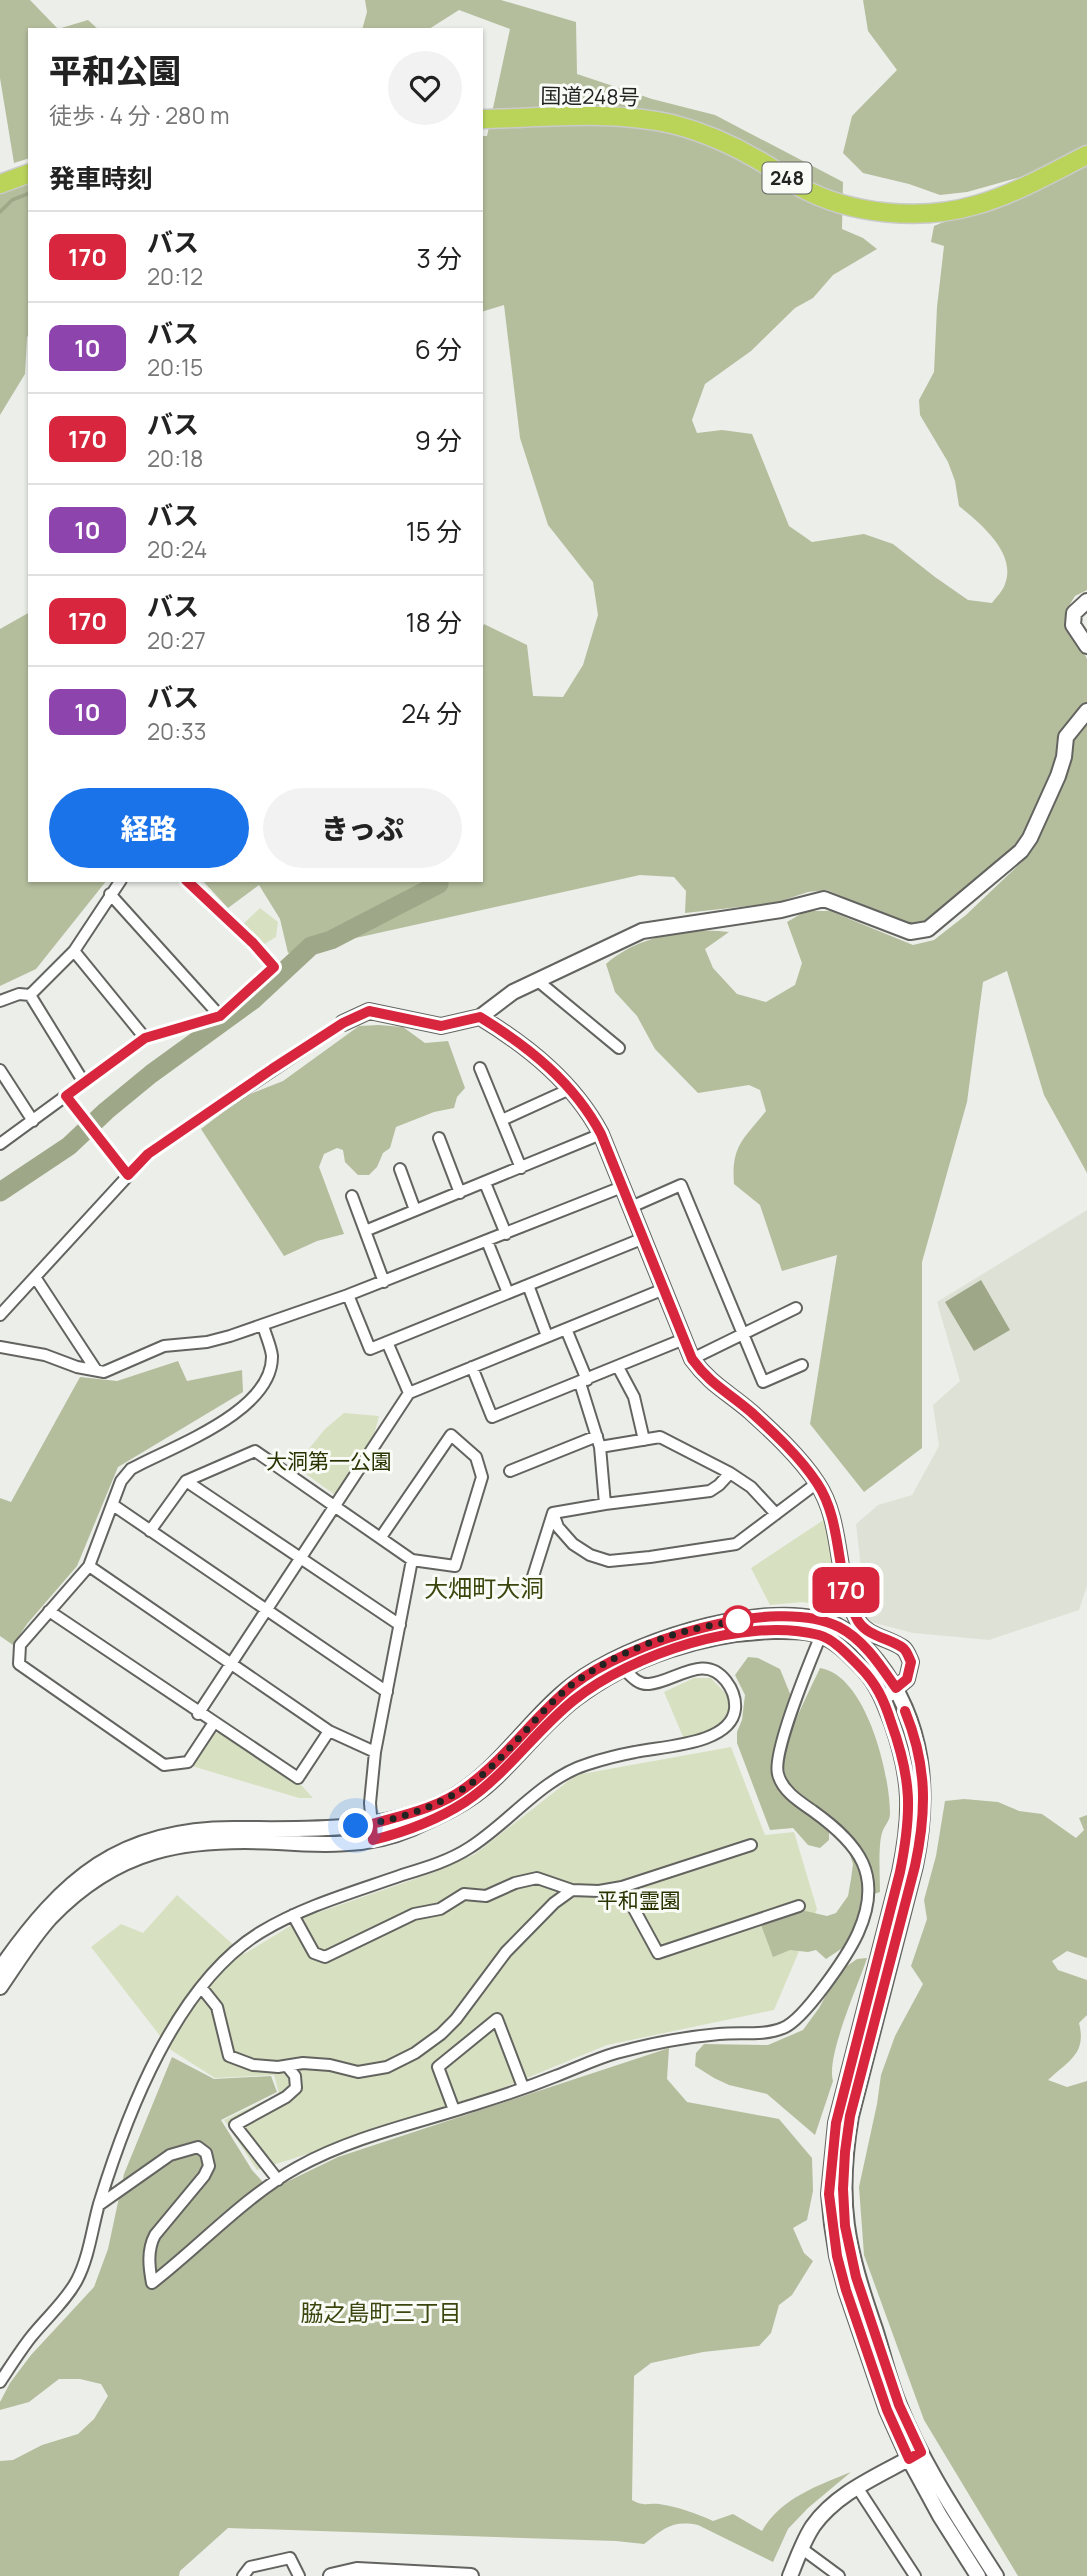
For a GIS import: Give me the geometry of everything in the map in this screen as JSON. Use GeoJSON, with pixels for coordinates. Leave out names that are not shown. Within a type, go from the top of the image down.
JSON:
{"type":"FeatureCollection","features":[{"type":"Feature","properties":{"kind":"highway","name":"国道248号"},"geometry":{"type":"LineString","coordinates":[[483,119],[624,117],[673,124],[716,139],[762,162],[801,187],[844,205],[895,212],[934,213],[975,205],[1016,190],[1087,155]]}},
{"type":"Feature","properties":{"kind":"highway"},"geometry":{"type":"LineString","coordinates":[[0,184],[28,174]]}},
{"type":"Feature","properties":{"kind":"street"},"geometry":{"type":"LineString","coordinates":[[1087,601],[1074,613],[1073,625],[1087,646]]}},
{"type":"Feature","properties":{"kind":"street"},"geometry":{"type":"LineString","coordinates":[[0,1315],[148,1154],[343,1023],[369,1011],[441,1026],[480,1017],[513,992],[642,931],[781,910],[817,899],[824,899],[909,932],[928,929],[1021,851],[1030,838],[1058,776],[1066,737],[1087,711]]}},
{"type":"Feature","properties":{"kind":"street"},"geometry":{"type":"LineString","coordinates":[[30,995],[74,951],[119,882]]}},
{"type":"Feature","properties":{"kind":"street"},"geometry":{"type":"LineString","coordinates":[[0,1144],[145,1038],[220,1016],[274,967],[253,943],[188,882]]}},
{"type":"Feature","properties":{"kind":"street"},"geometry":{"type":"LineString","coordinates":[[110,894],[220,1016]]}},
{"type":"Feature","properties":{"kind":"street"},"geometry":{"type":"LineString","coordinates":[[74,951],[145,1038]]}},
{"type":"Feature","properties":{"kind":"street"},"geometry":{"type":"LineString","coordinates":[[538,981],[619,1048]]}},
{"type":"Feature","properties":{"kind":"street"},"geometry":{"type":"LineString","coordinates":[[0,1001],[19,994],[30,995]]}},
{"type":"Feature","properties":{"kind":"street"},"geometry":{"type":"LineString","coordinates":[[30,995],[83,1082]]}},
{"type":"Feature","properties":{"kind":"street"},"geometry":{"type":"LineString","coordinates":[[480,1017],[534,1053],[587,1108],[601,1134],[692,1359],[705,1378],[750,1411],[784,1444],[817,1483],[828,1507],[850,1604],[860,1624],[880,1638],[904,1649],[911,1662],[907,1679],[883,1699]]}},
{"type":"Feature","properties":{"kind":"street"},"geometry":{"type":"LineString","coordinates":[[481,1068],[521,1168]]}},
{"type":"Feature","properties":{"kind":"street"},"geometry":{"type":"LineString","coordinates":[[0,1070],[33,1121]]}},
{"type":"Feature","properties":{"kind":"street"},"geometry":{"type":"LineString","coordinates":[[502,1120],[570,1089]]}},
{"type":"Feature","properties":{"kind":"street"},"geometry":{"type":"LineString","coordinates":[[66,1096],[128,1175]]}},
{"type":"Feature","properties":{"kind":"street"},"geometry":{"type":"LineString","coordinates":[[365,1231],[601,1134]]}},
{"type":"Feature","properties":{"kind":"street"},"geometry":{"type":"LineString","coordinates":[[439,1138],[460,1192]]}},
{"type":"Feature","properties":{"kind":"street"},"geometry":{"type":"LineString","coordinates":[[400,1169],[415,1210]]}},
{"type":"Feature","properties":{"kind":"street"},"geometry":{"type":"LineString","coordinates":[[485,1183],[506,1234]]}},
{"type":"Feature","properties":{"kind":"street"},"geometry":{"type":"LineString","coordinates":[[631,1206],[681,1185],[764,1382],[802,1365]]}},
{"type":"Feature","properties":{"kind":"street"},"geometry":{"type":"LineString","coordinates":[[0,1348],[45,1355],[77,1367],[104,1371],[164,1346],[207,1342],[348,1295],[622,1187]]}},
{"type":"Feature","properties":{"kind":"street"},"geometry":{"type":"LineString","coordinates":[[352,1196],[384,1282]]}},
{"type":"Feature","properties":{"kind":"street"},"geometry":{"type":"LineString","coordinates":[[348,1295],[370,1349],[644,1238]]}},
{"type":"Feature","properties":{"kind":"street"},"geometry":{"type":"LineString","coordinates":[[487,1241],[508,1293]]}},
{"type":"Feature","properties":{"kind":"street"},"geometry":{"type":"LineString","coordinates":[[35,1277],[96,1370]]}},
{"type":"Feature","properties":{"kind":"street"},"geometry":{"type":"LineString","coordinates":[[528,1285],[547,1336]]}},
{"type":"Feature","properties":{"kind":"street"},"geometry":{"type":"LineString","coordinates":[[198,1713],[408,1393],[664,1289]]}},
{"type":"Feature","properties":{"kind":"street"},"geometry":{"type":"LineString","coordinates":[[692,1359],[796,1308]]}},
{"type":"Feature","properties":{"kind":"street"},"geometry":{"type":"LineString","coordinates":[[214,1724],[188,1762],[164,1765],[19,1664],[20,1645],[89,1566],[121,1481],[131,1469],[215,1427],[261,1388],[272,1356],[263,1325]]}},
{"type":"Feature","properties":{"kind":"street"},"geometry":{"type":"LineString","coordinates":[[566,1329],[584,1381],[599,1442],[605,1504]]}},
{"type":"Feature","properties":{"kind":"street"},"geometry":{"type":"LineString","coordinates":[[472,1367],[492,1417],[684,1339]]}},
{"type":"Feature","properties":{"kind":"street"},"geometry":{"type":"LineString","coordinates":[[387,1342],[408,1393]]}},
{"type":"Feature","properties":{"kind":"street"},"geometry":{"type":"LineString","coordinates":[[618,1367],[634,1397],[644,1440]]}},
{"type":"Feature","properties":{"kind":"street"},"geometry":{"type":"LineString","coordinates":[[150,1531],[186,1481],[255,1451],[412,1560],[455,1566],[482,1477],[476,1457],[451,1435],[381,1537]]}},
{"type":"Feature","properties":{"kind":"street"},"geometry":{"type":"LineString","coordinates":[[510,1471],[599,1442],[660,1437],[730,1473],[751,1488],[776,1514]]}},
{"type":"Feature","properties":{"kind":"street"},"geometry":{"type":"LineString","coordinates":[[553,1513],[710,1491],[730,1473]]}},
{"type":"Feature","properties":{"kind":"street"},"geometry":{"type":"LineString","coordinates":[[186,1481],[400,1625]]}},
{"type":"Feature","properties":{"kind":"street"},"geometry":{"type":"LineString","coordinates":[[553,1513],[558,1527],[573,1544],[590,1555],[609,1561],[650,1557],[736,1544],[817,1483]]}},
{"type":"Feature","properties":{"kind":"street"},"geometry":{"type":"LineString","coordinates":[[113,1506],[387,1692]]}},
{"type":"Feature","properties":{"kind":"street"},"geometry":{"type":"LineString","coordinates":[[530,1586],[553,1513]]}},
{"type":"Feature","properties":{"kind":"street"},"geometry":{"type":"LineString","coordinates":[[373,1840],[370,1803],[375,1752],[412,1560]]}},
{"type":"Feature","properties":{"kind":"street"},"geometry":{"type":"LineString","coordinates":[[89,1566],[229,1665],[329,1731],[375,1752]]}},
{"type":"Feature","properties":{"kind":"street"},"geometry":{"type":"LineString","coordinates":[[49,1611],[298,1778],[329,1731]]}},
{"type":"Feature","properties":{"kind":"street"},"geometry":{"type":"LineString","coordinates":[[0,1969],[48,1906],[73,1882],[101,1862],[155,1838],[209,1829],[306,1831],[372,1824],[442,1803],[466,1788],[491,1766],[548,1706],[575,1683],[625,1654],[654,1641],[719,1623],[790,1616],[820,1619],[839,1627],[861,1643],[896,1688],[915,1734],[922,1768],[923,1827],[850,2116],[843,2189],[845,2226],[856,2277],[915,2455],[940,2516],[978,2576]]}},
{"type":"Feature","properties":{"kind":"street"},"geometry":{"type":"LineString","coordinates":[[0,1987],[49,1920],[73,1896],[100,1875],[153,1851],[208,1841],[340,1844],[373,1840],[403,1832],[465,1802],[492,1781],[551,1719],[575,1699],[624,1669],[672,1648],[718,1637],[755,1631],[821,1635],[845,1652],[872,1679],[883,1699],[907,1773],[910,1802],[908,1833],[900,1872],[836,2123],[829,2194],[837,2256],[887,2410],[996,2576]]}},
{"type":"Feature","properties":{"kind":"street"},"geometry":{"type":"LineString","coordinates":[[99,2205],[170,2154],[198,2147],[206,2153],[208,2166],[204,2176],[151,2242],[149,2264],[152,2283],[265,2189],[298,2167],[346,2146],[618,2052],[690,2037],[765,2032],[782,2029],[795,2022],[807,2010],[858,1933],[868,1902],[867,1873],[858,1851],[845,1835],[794,1798],[778,1774],[780,1749],[802,1680],[821,1635]]}},
{"type":"Feature","properties":{"kind":"street"},"geometry":{"type":"LineString","coordinates":[[0,2382],[32,2336],[77,2280],[99,2205],[152,2064],[201,1987],[233,1952],[293,1915],[445,1861],[469,1848],[564,1774],[585,1765],[634,1752],[705,1740],[725,1729],[735,1712],[733,1691],[722,1676],[707,1667],[647,1685],[636,1681],[624,1669]]}},
{"type":"Feature","properties":{"kind":"street"},"geometry":{"type":"LineString","coordinates":[[293,1915],[314,1953],[325,1957],[414,1914],[439,1909],[464,1894],[486,1896],[514,1883],[537,1878],[572,1889],[599,1891],[622,1887],[751,1845]]}},
{"type":"Feature","properties":{"kind":"street"},"geometry":{"type":"LineString","coordinates":[[622,1887],[658,1953],[799,1906]]}},
{"type":"Feature","properties":{"kind":"street"},"geometry":{"type":"LineString","coordinates":[[201,1987],[217,2007],[229,2056],[253,2065],[287,2066],[303,2063],[358,2072],[387,2067],[415,2053],[456,2020],[506,1952],[554,1903],[572,1889]]}},
{"type":"Feature","properties":{"kind":"street"},"geometry":{"type":"LineString","coordinates":[[453,2110],[438,2067],[497,2019],[523,2087]]}},
{"type":"Feature","properties":{"kind":"street"},"geometry":{"type":"LineString","coordinates":[[278,2180],[235,2124],[286,2098],[296,2088],[295,2076],[287,2066]]}},
{"type":"Feature","properties":{"kind":"street"},"geometry":{"type":"LineString","coordinates":[[790,2576],[801,2548],[815,2524],[829,2508],[857,2487],[915,2455]]}},
{"type":"Feature","properties":{"kind":"street"},"geometry":{"type":"LineString","coordinates":[[857,2487],[915,2576]]}},
{"type":"Feature","properties":{"kind":"street"},"geometry":{"type":"LineString","coordinates":[[801,2548],[839,2576]]}},
{"type":"Feature","properties":{"kind":"street"},"geometry":{"type":"LineString","coordinates":[[243,2576],[250,2567],[290,2558],[299,2576]]}},
{"type":"Feature","properties":{"kind":"street"},"geometry":{"type":"LineString","coordinates":[[331,2576],[357,2570],[471,2576]]}},
{"type":"Feature","properties":{"kind":"shaded area"},"geometry":{"type":"Polygon","coordinates":[[[0,0],[30,0],[57,28],[28,28],[28,159],[14,163],[0,78],[0,0]]]}},
{"type":"Feature","properties":{"kind":"shaded area"},"geometry":{"type":"Polygon","coordinates":[[[365,0],[501,0],[576,22],[577,74],[652,99],[715,115],[843,182],[842,229],[863,238],[877,249],[833,275],[813,298],[795,308],[751,351],[705,384],[692,420],[697,433],[722,430],[752,434],[789,526],[812,542],[864,534],[893,544],[968,600],[992,603],[1004,587],[1006,561],[986,530],[959,506],[955,481],[948,462],[920,415],[919,400],[934,372],[937,307],[944,246],[931,242],[934,226],[1004,205],[1087,166],[1087,590],[1075,596],[1067,618],[1087,659],[1087,702],[1057,739],[1055,769],[1016,847],[932,919],[911,925],[827,890],[808,892],[775,903],[685,913],[686,891],[674,877],[640,875],[288,953],[280,919],[259,885],[228,908],[204,882],[483,882],[483,626],[484,624],[527,645],[533,696],[563,697],[583,665],[598,615],[593,582],[548,525],[520,438],[504,305],[483,311],[483,136],[487,136],[510,29],[459,10],[431,28],[363,28],[367,12],[365,0]]]}},
{"type":"Feature","properties":{"kind":"shaded area"},"geometry":{"type":"Polygon","coordinates":[[[863,0],[1087,0],[1087,145],[1021,177],[967,192],[940,195],[863,173],[843,153],[852,116],[897,70],[868,31],[863,0]]]}},
{"type":"Feature","properties":{"kind":"shaded area"},"geometry":{"type":"Polygon","coordinates":[[[88,20],[97,28],[61,28],[88,20]]]}},
{"type":"Feature","properties":{"kind":"shaded area"},"geometry":{"type":"Polygon","coordinates":[[[28,184],[28,336],[25,374],[0,415],[0,192],[28,184]]]}},
{"type":"Feature","properties":{"kind":"shaded area"},"geometry":{"type":"Polygon","coordinates":[[[28,613],[28,882],[105,882],[36,969],[0,986],[0,629],[28,613]]]}},
{"type":"Feature","properties":{"kind":"shaded area"},"geometry":{"type":"Polygon","coordinates":[[[1087,724],[1087,1173],[1044,1095],[1007,971],[983,982],[967,1102],[922,1262],[922,1448],[864,1492],[810,1424],[837,1255],[782,1271],[760,1205],[734,1184],[737,1151],[745,1136],[766,1111],[760,1090],[749,1085],[698,1093],[655,1049],[637,1016],[615,992],[606,964],[633,946],[648,940],[697,931],[729,932],[705,949],[713,968],[737,994],[766,1002],[795,985],[802,963],[787,922],[806,911],[830,911],[913,945],[934,940],[966,915],[1026,858],[1064,783],[1071,746],[1087,724]]]}},
{"type":"Feature","properties":{"kind":"shaded area"},"geometry":{"type":"Polygon","coordinates":[[[359,1026],[403,1027],[425,1043],[448,1041],[465,1088],[457,1097],[454,1108],[434,1112],[396,1127],[390,1148],[383,1153],[377,1167],[369,1175],[358,1175],[345,1162],[343,1150],[337,1148],[324,1154],[319,1167],[344,1234],[317,1241],[284,1256],[201,1129],[243,1097],[283,1081],[359,1026]]]}},
{"type":"Feature","properties":{"kind":"shaded area"},"geometry":{"type":"Polygon","coordinates":[[[1087,1210],[1087,1586],[1079,1610],[989,1640],[913,1633],[867,1621],[856,1524],[878,1505],[912,1495],[939,1446],[933,1405],[960,1381],[937,1302],[1087,1210]]]}},
{"type":"Feature","properties":{"kind":"shaded area"},"geometry":{"type":"Polygon","coordinates":[[[981,1280],[1010,1330],[974,1351],[945,1302],[981,1280]]]}},
{"type":"Feature","properties":{"kind":"shaded area"},"geometry":{"type":"Polygon","coordinates":[[[178,1361],[187,1381],[242,1370],[243,1392],[118,1467],[77,1566],[27,1624],[13,1645],[0,1636],[0,1498],[11,1502],[80,1377],[117,1381],[178,1361]]]}},
{"type":"Feature","properties":{"kind":"shaded area"},"geometry":{"type":"Polygon","coordinates":[[[748,1657],[758,1658],[780,1669],[791,1696],[773,1757],[773,1771],[788,1796],[829,1831],[829,1840],[820,1848],[808,1845],[793,1828],[770,1830],[737,1743],[745,1695],[735,1675],[748,1657]]]}},
{"type":"Feature","properties":{"kind":"shaded area"},"geometry":{"type":"Polygon","coordinates":[[[820,1668],[836,1675],[850,1688],[862,1706],[872,1728],[886,1775],[890,1817],[881,1839],[880,1892],[871,1895],[868,1865],[861,1848],[852,1837],[801,1797],[791,1786],[785,1773],[784,1758],[789,1737],[820,1668]]]}},
{"type":"Feature","properties":{"kind":"shaded area"},"geometry":{"type":"Polygon","coordinates":[[[964,1799],[998,1802],[1019,1811],[1042,1814],[1076,1838],[1084,1830],[1079,1818],[1087,1815],[1087,1958],[1067,1951],[1052,1961],[1058,1970],[1087,1980],[1087,2015],[1079,2023],[1081,2034],[1078,2050],[1069,2062],[1048,2080],[1067,2087],[1087,2081],[1087,2576],[1018,2576],[924,2420],[864,2255],[859,2187],[881,2075],[895,2036],[923,1984],[911,1966],[927,1919],[924,1900],[936,1856],[945,1801],[964,1799]]]}},
{"type":"Feature","properties":{"kind":"shaded area"},"geometry":{"type":"Polygon","coordinates":[[[847,1845],[865,1873],[866,1902],[853,1937],[826,1959],[816,1950],[790,1950],[773,1957],[760,1922],[797,1909],[827,1916],[836,1913],[848,1896],[851,1879],[853,1864],[847,1845]]]}},
{"type":"Feature","properties":{"kind":"shaded area"},"geometry":{"type":"Polygon","coordinates":[[[867,1958],[838,2038],[832,2070],[833,2081],[815,2135],[767,2094],[729,2085],[695,2066],[696,2053],[704,2044],[768,2045],[803,2030],[834,1981],[847,1966],[857,1959],[867,1958]]]}},
{"type":"Feature","properties":{"kind":"shaded area"},"geometry":{"type":"Polygon","coordinates":[[[669,2048],[667,2079],[687,2102],[779,2119],[812,2158],[813,2191],[807,2220],[793,2228],[804,2253],[813,2261],[792,2295],[779,2305],[771,2333],[759,2346],[703,2352],[651,2363],[634,2376],[632,2500],[673,2507],[713,2521],[733,2514],[762,2531],[779,2510],[801,2494],[851,2472],[808,2508],[788,2529],[773,2562],[698,2525],[689,2524],[668,2527],[644,2544],[228,2528],[180,2571],[179,2576],[0,2576],[0,2461],[13,2460],[42,2445],[78,2434],[94,2419],[108,2396],[101,2384],[80,2379],[59,2379],[29,2402],[0,2410],[0,2402],[10,2383],[31,2355],[94,2287],[108,2249],[124,2174],[172,2057],[214,2079],[271,2076],[277,2092],[221,2120],[252,2170],[270,2190],[338,2157],[669,2048]]]}},
{"type":"Feature","properties":{"kind":"green space"},"geometry":{"type":"Polygon","coordinates":[[[260,908],[278,922],[276,937],[261,946],[240,927],[260,908]]]}},
{"type":"Feature","properties":{"kind":"green space","name":"大洞第一公園"},"geometry":{"type":"Polygon","coordinates":[[[344,1413],[379,1416],[374,1435],[335,1495],[295,1466],[325,1429],[344,1413]]]}},
{"type":"Feature","properties":{"kind":"green space"},"geometry":{"type":"Polygon","coordinates":[[[825,1519],[833,1565],[831,1587],[826,1596],[818,1605],[803,1602],[770,1605],[751,1568],[825,1519]]]}},
{"type":"Feature","properties":{"kind":"green space"},"geometry":{"type":"Polygon","coordinates":[[[694,1678],[711,1678],[721,1688],[729,1705],[728,1714],[718,1727],[710,1732],[684,1739],[664,1692],[694,1678]]]}},
{"type":"Feature","properties":{"kind":"green space"},"geometry":{"type":"Polygon","coordinates":[[[220,1732],[302,1786],[313,1798],[299,1798],[192,1766],[212,1734],[220,1732]]]}},
{"type":"Feature","properties":{"kind":"green space","name":"平和霊園"},"geometry":{"type":"Polygon","coordinates":[[[731,1747],[765,1835],[794,1832],[817,1909],[774,2010],[607,2045],[461,2105],[257,2170],[224,2120],[279,2094],[274,2075],[215,2078],[171,2050],[91,1947],[121,1924],[143,1933],[177,1895],[244,1954],[305,1917],[435,1872],[475,1854],[576,1775],[731,1747]]]}},
{"type":"Feature","properties":{"kind":"waterway"},"geometry":{"type":"LineString","coordinates":[[0,212],[12,200],[28,194]]}},
{"type":"Feature","properties":{"kind":"waterway"},"geometry":{"type":"LineString","coordinates":[[0,1192],[69,1146],[151,1074],[253,1000],[311,946],[331,940],[439,884]]}},
{"type":"Feature","properties":{"kind":"bus line","name":"170"},"geometry":{"type":"LineString","coordinates":[[188,882],[253,943],[274,967],[220,1016],[145,1038],[66,1096],[128,1175],[148,1154],[272,1069],[343,1023],[369,1011],[441,1026],[480,1017],[507,1033],[534,1053],[587,1108],[601,1134],[692,1359],[705,1378],[750,1411],[784,1444],[817,1483],[828,1507],[850,1604],[860,1624],[880,1638],[904,1649],[911,1662],[907,1679],[896,1688],[861,1643],[839,1627],[820,1619],[790,1616],[719,1623],[654,1641],[625,1654],[575,1683],[548,1706],[491,1766],[466,1788],[442,1803],[372,1824],[373,1840],[403,1832],[465,1802],[492,1781],[551,1719],[575,1699],[624,1669],[672,1648],[755,1631],[821,1635],[845,1652],[872,1679],[883,1699],[898,1739],[907,1773],[910,1802],[908,1833],[836,2123],[829,2194],[837,2256],[846,2290],[887,2410],[909,2459],[921,2452],[899,2405],[856,2277],[845,2226],[843,2189],[850,2116],[923,1827],[922,1768],[915,1734],[905,1711]]}},
{"type":"Feature","properties":{"kind":"district","name":"大畑町大洞"},"geometry":{"type":"Point","coordinates":[484,1589]}},
{"type":"Feature","properties":{"kind":"district","name":"脇之島町三丁目"},"geometry":{"type":"Point","coordinates":[381,2313]}},
{"type":"Feature","properties":{"kind":"route"},"geometry":{"type":"LineString","coordinates":[[356,1826],[372,1824],[442,1803],[466,1788],[491,1766],[548,1706],[597,1669],[654,1641],[719,1623],[738,1621]]}}]}
